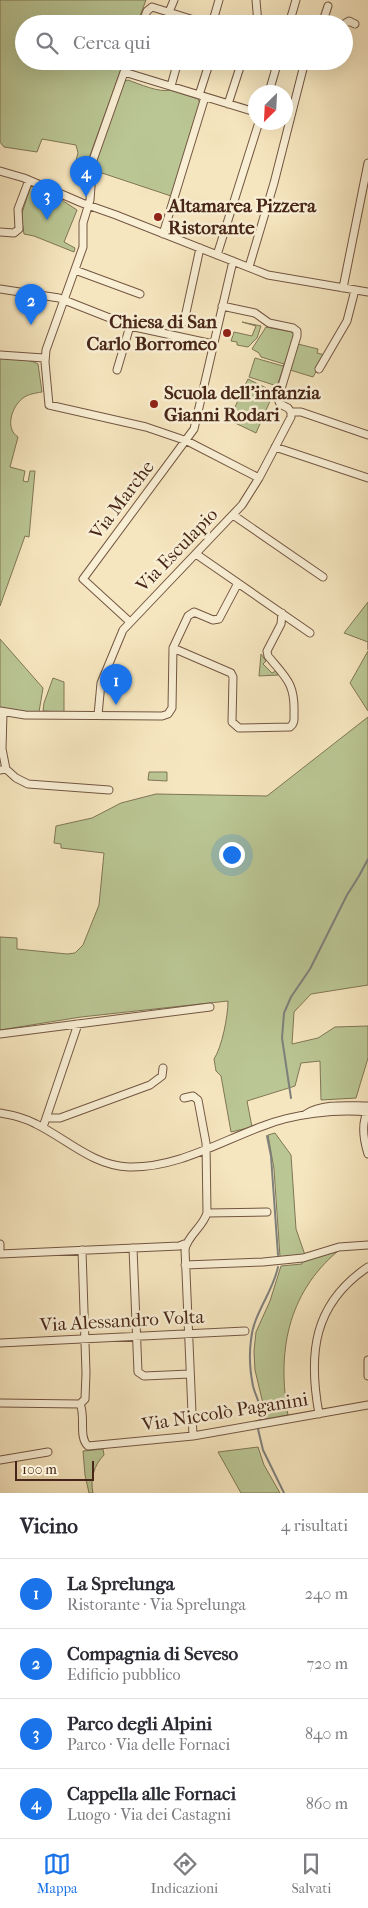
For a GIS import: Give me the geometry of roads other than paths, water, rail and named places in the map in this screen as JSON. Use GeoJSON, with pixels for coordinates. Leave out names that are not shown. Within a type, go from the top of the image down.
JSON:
{"type":"FeatureCollection","features":[{"type":"Feature","properties":{"kind":"street"},"geometry":{"type":"LineString","coordinates":[[169,12],[174,0]]}},
{"type":"Feature","properties":{"kind":"street"},"geometry":{"type":"LineString","coordinates":[[215,15],[219,0]]}},
{"type":"Feature","properties":{"kind":"street"},"geometry":{"type":"LineString","coordinates":[[256,0],[257,15]]}},
{"type":"Feature","properties":{"kind":"street"},"geometry":{"type":"LineString","coordinates":[[292,15],[296,0]]}},
{"type":"Feature","properties":{"kind":"street"},"geometry":{"type":"LineString","coordinates":[[325,15],[328,6]]}},
{"type":"Feature","properties":{"kind":"street"},"geometry":{"type":"LineString","coordinates":[[145,15],[146,11],[152,7],[176,15]]}},
{"type":"Feature","properties":{"kind":"street"},"geometry":{"type":"LineString","coordinates":[[170,86],[175,70]]}},
{"type":"Feature","properties":{"kind":"street"},"geometry":{"type":"LineString","coordinates":[[163,234],[208,70]]}},
{"type":"Feature","properties":{"kind":"street"},"geometry":{"type":"LineString","coordinates":[[228,104],[239,70]]}},
{"type":"Feature","properties":{"kind":"street"},"geometry":{"type":"LineString","coordinates":[[270,85],[275,70]]}},
{"type":"Feature","properties":{"kind":"street"},"geometry":{"type":"LineString","coordinates":[[249,267],[274,184],[303,70]]}},
{"type":"Feature","properties":{"kind":"street"},"geometry":{"type":"LineString","coordinates":[[248,110],[124,72],[95,152],[91,171],[89,205],[82,226],[83,247],[44,358],[49,405],[146,427],[187,441],[259,478]]}},
{"type":"Feature","properties":{"kind":"street"},"geometry":{"type":"LineString","coordinates":[[218,255],[257,130]]}},
{"type":"Feature","properties":{"kind":"street"},"geometry":{"type":"LineString","coordinates":[[343,288],[368,163]]}},
{"type":"Feature","properties":{"kind":"street"},"geometry":{"type":"LineString","coordinates":[[0,171],[29,180],[163,234],[280,278],[368,292]]}},
{"type":"Feature","properties":{"kind":"street"},"geometry":{"type":"LineString","coordinates":[[0,232],[14,234],[19,229],[18,209],[29,180]]}},
{"type":"Feature","properties":{"kind":"street"},"geometry":{"type":"LineString","coordinates":[[184,322],[200,248]]}},
{"type":"Feature","properties":{"kind":"street","name":"Via Marche"},"geometry":{"type":"LineString","coordinates":[[130,622],[83,579],[187,441],[194,428],[233,261]]}},
{"type":"Feature","properties":{"kind":"street"},"geometry":{"type":"LineString","coordinates":[[75,270],[140,294]]}},
{"type":"Feature","properties":{"kind":"street"},"geometry":{"type":"LineString","coordinates":[[0,289],[64,300],[130,326],[213,344]]}},
{"type":"Feature","properties":{"kind":"street"},"geometry":{"type":"LineString","coordinates":[[319,369],[346,321],[355,290]]}},
{"type":"Feature","properties":{"kind":"street"},"geometry":{"type":"LineString","coordinates":[[222,306],[257,313],[269,322],[297,331],[298,336],[278,400],[291,412],[301,412],[368,435]]}},
{"type":"Feature","properties":{"kind":"street"},"geometry":{"type":"LineString","coordinates":[[117,370],[130,326]]}},
{"type":"Feature","properties":{"kind":"street"},"geometry":{"type":"LineString","coordinates":[[0,355],[44,358]]}},
{"type":"Feature","properties":{"kind":"street","name":"Via Esculapio"},"geometry":{"type":"LineString","coordinates":[[98,715],[101,682],[121,635],[130,622],[248,497],[291,417],[291,412]]}},
{"type":"Feature","properties":{"kind":"street"},"geometry":{"type":"LineString","coordinates":[[275,447],[368,478]]}},
{"type":"Feature","properties":{"kind":"street"},"geometry":{"type":"LineString","coordinates":[[233,515],[323,577]]}},
{"type":"Feature","properties":{"kind":"street"},"geometry":{"type":"LineString","coordinates":[[196,554],[310,633]]}},
{"type":"Feature","properties":{"kind":"street"},"geometry":{"type":"LineString","coordinates":[[109,790],[28,784],[3,770],[2,712],[25,715],[162,716],[170,713],[172,708],[173,648],[189,614],[196,612],[214,620],[219,620],[238,583]]}},
{"type":"Feature","properties":{"kind":"street"},"geometry":{"type":"LineString","coordinates":[[173,648],[231,673],[233,677],[232,722],[235,726],[239,728],[290,728],[294,721],[294,691],[290,682],[268,656],[267,651],[281,624],[282,614]]}},
{"type":"Feature","properties":{"kind":"street"},"geometry":{"type":"LineString","coordinates":[[0,1034],[210,1007]]}},
{"type":"Feature","properties":{"kind":"street"},"geometry":{"type":"LineString","coordinates":[[42,1127],[47,1118],[78,1024]]}},
{"type":"Feature","properties":{"kind":"street"},"geometry":{"type":"LineString","coordinates":[[47,1118],[60,1118],[143,1088],[159,1079],[163,1073],[163,1068]]}},
{"type":"Feature","properties":{"kind":"street"},"geometry":{"type":"LineString","coordinates":[[184,1098],[193,1096],[198,1100],[206,1151],[207,1213],[203,1222],[186,1244],[185,1265],[193,1436]]}},
{"type":"Feature","properties":{"kind":"street"},"geometry":{"type":"LineString","coordinates":[[304,1115],[311,1110],[327,1107],[368,1110]]}},
{"type":"Feature","properties":{"kind":"street"},"geometry":{"type":"LineString","coordinates":[[0,1112],[27,1119],[94,1158],[118,1166],[152,1165],[206,1151],[262,1126],[304,1115],[368,1110]]}},
{"type":"Feature","properties":{"kind":"street"},"geometry":{"type":"LineString","coordinates":[[368,1110],[364,1136],[368,1154]]}},
{"type":"Feature","properties":{"kind":"street"},"geometry":{"type":"LineString","coordinates":[[354,1111],[360,1114],[366,1124]]}},
{"type":"Feature","properties":{"kind":"street"},"geometry":{"type":"LineString","coordinates":[[207,1213],[267,1212]]}},
{"type":"Feature","properties":{"kind":"street"},"geometry":{"type":"LineString","coordinates":[[0,1244],[0,1249]]}},
{"type":"Feature","properties":{"kind":"street"},"geometry":{"type":"LineString","coordinates":[[0,1254],[179,1246],[186,1244]]}},
{"type":"Feature","properties":{"kind":"street"},"geometry":{"type":"LineString","coordinates":[[185,1265],[297,1259],[339,1247],[368,1245]]}},
{"type":"Feature","properties":{"kind":"street"},"geometry":{"type":"LineString","coordinates":[[133,1248],[138,1371],[140,1375],[144,1376],[190,1374]]}},
{"type":"Feature","properties":{"kind":"street"},"geometry":{"type":"LineString","coordinates":[[0,1403],[80,1404],[85,1399],[86,1340],[82,1250]]}},
{"type":"Feature","properties":{"kind":"street"},"geometry":{"type":"LineString","coordinates":[[319,1414],[313,1366],[320,1330],[337,1296],[368,1267]]}},
{"type":"Feature","properties":{"kind":"street","name":"Via Alessandro Volta"},"geometry":{"type":"LineString","coordinates":[[0,1343],[245,1332]]}},
{"type":"Feature","properties":{"kind":"street"},"geometry":{"type":"LineString","coordinates":[[368,1360],[368,1376]]}},
{"type":"Feature","properties":{"kind":"street","name":"Via Niccolò Paganini"},"geometry":{"type":"LineString","coordinates":[[80,1404],[84,1414],[84,1440],[86,1445],[94,1447],[193,1436],[368,1405]]}},
{"type":"Feature","properties":{"kind":"street"},"geometry":{"type":"LineString","coordinates":[[0,1460],[48,1452]]}},
{"type":"Feature","properties":{"kind":"waterway"},"geometry":{"type":"LineString","coordinates":[[291,1098],[282,1038],[284,1013],[291,997],[310,969],[347,895],[368,859]]}},
{"type":"Feature","properties":{"kind":"waterway"},"geometry":{"type":"LineString","coordinates":[[267,1136],[271,1156],[278,1255]]}},
{"type":"Feature","properties":{"kind":"waterway"},"geometry":{"type":"LineString","coordinates":[[260,1420],[260,1407],[251,1374],[251,1340],[255,1321],[272,1285],[278,1267]]}},
{"type":"Feature","properties":{"kind":"waterway"},"geometry":{"type":"LineString","coordinates":[[258,1429],[263,1450],[284,1493]]}},
{"type":"Feature","properties":{"kind":"place","name":"Cappella alle Fornaci"},"geometry":{"type":"Point","coordinates":[86,197]}},
{"type":"Feature","properties":{"kind":"place","name":"Altamarea Pizzera Ristorante"},"geometry":{"type":"Point","coordinates":[158,217]}},
{"type":"Feature","properties":{"kind":"place","name":"Parco degli Alpini"},"geometry":{"type":"Point","coordinates":[47,220]}},
{"type":"Feature","properties":{"kind":"place","name":"Compagnia di Seveso"},"geometry":{"type":"Point","coordinates":[31,325]}},
{"type":"Feature","properties":{"kind":"place","name":"Chiesa di San Carlo Borromeo"},"geometry":{"type":"Point","coordinates":[227,333]}},
{"type":"Feature","properties":{"kind":"place","name":"Scuola dell’infanzia Gianni Rodari"},"geometry":{"type":"Point","coordinates":[154,404]}},
{"type":"Feature","properties":{"kind":"place","name":"La Sprelunga"},"geometry":{"type":"Point","coordinates":[116,705]}}]}
